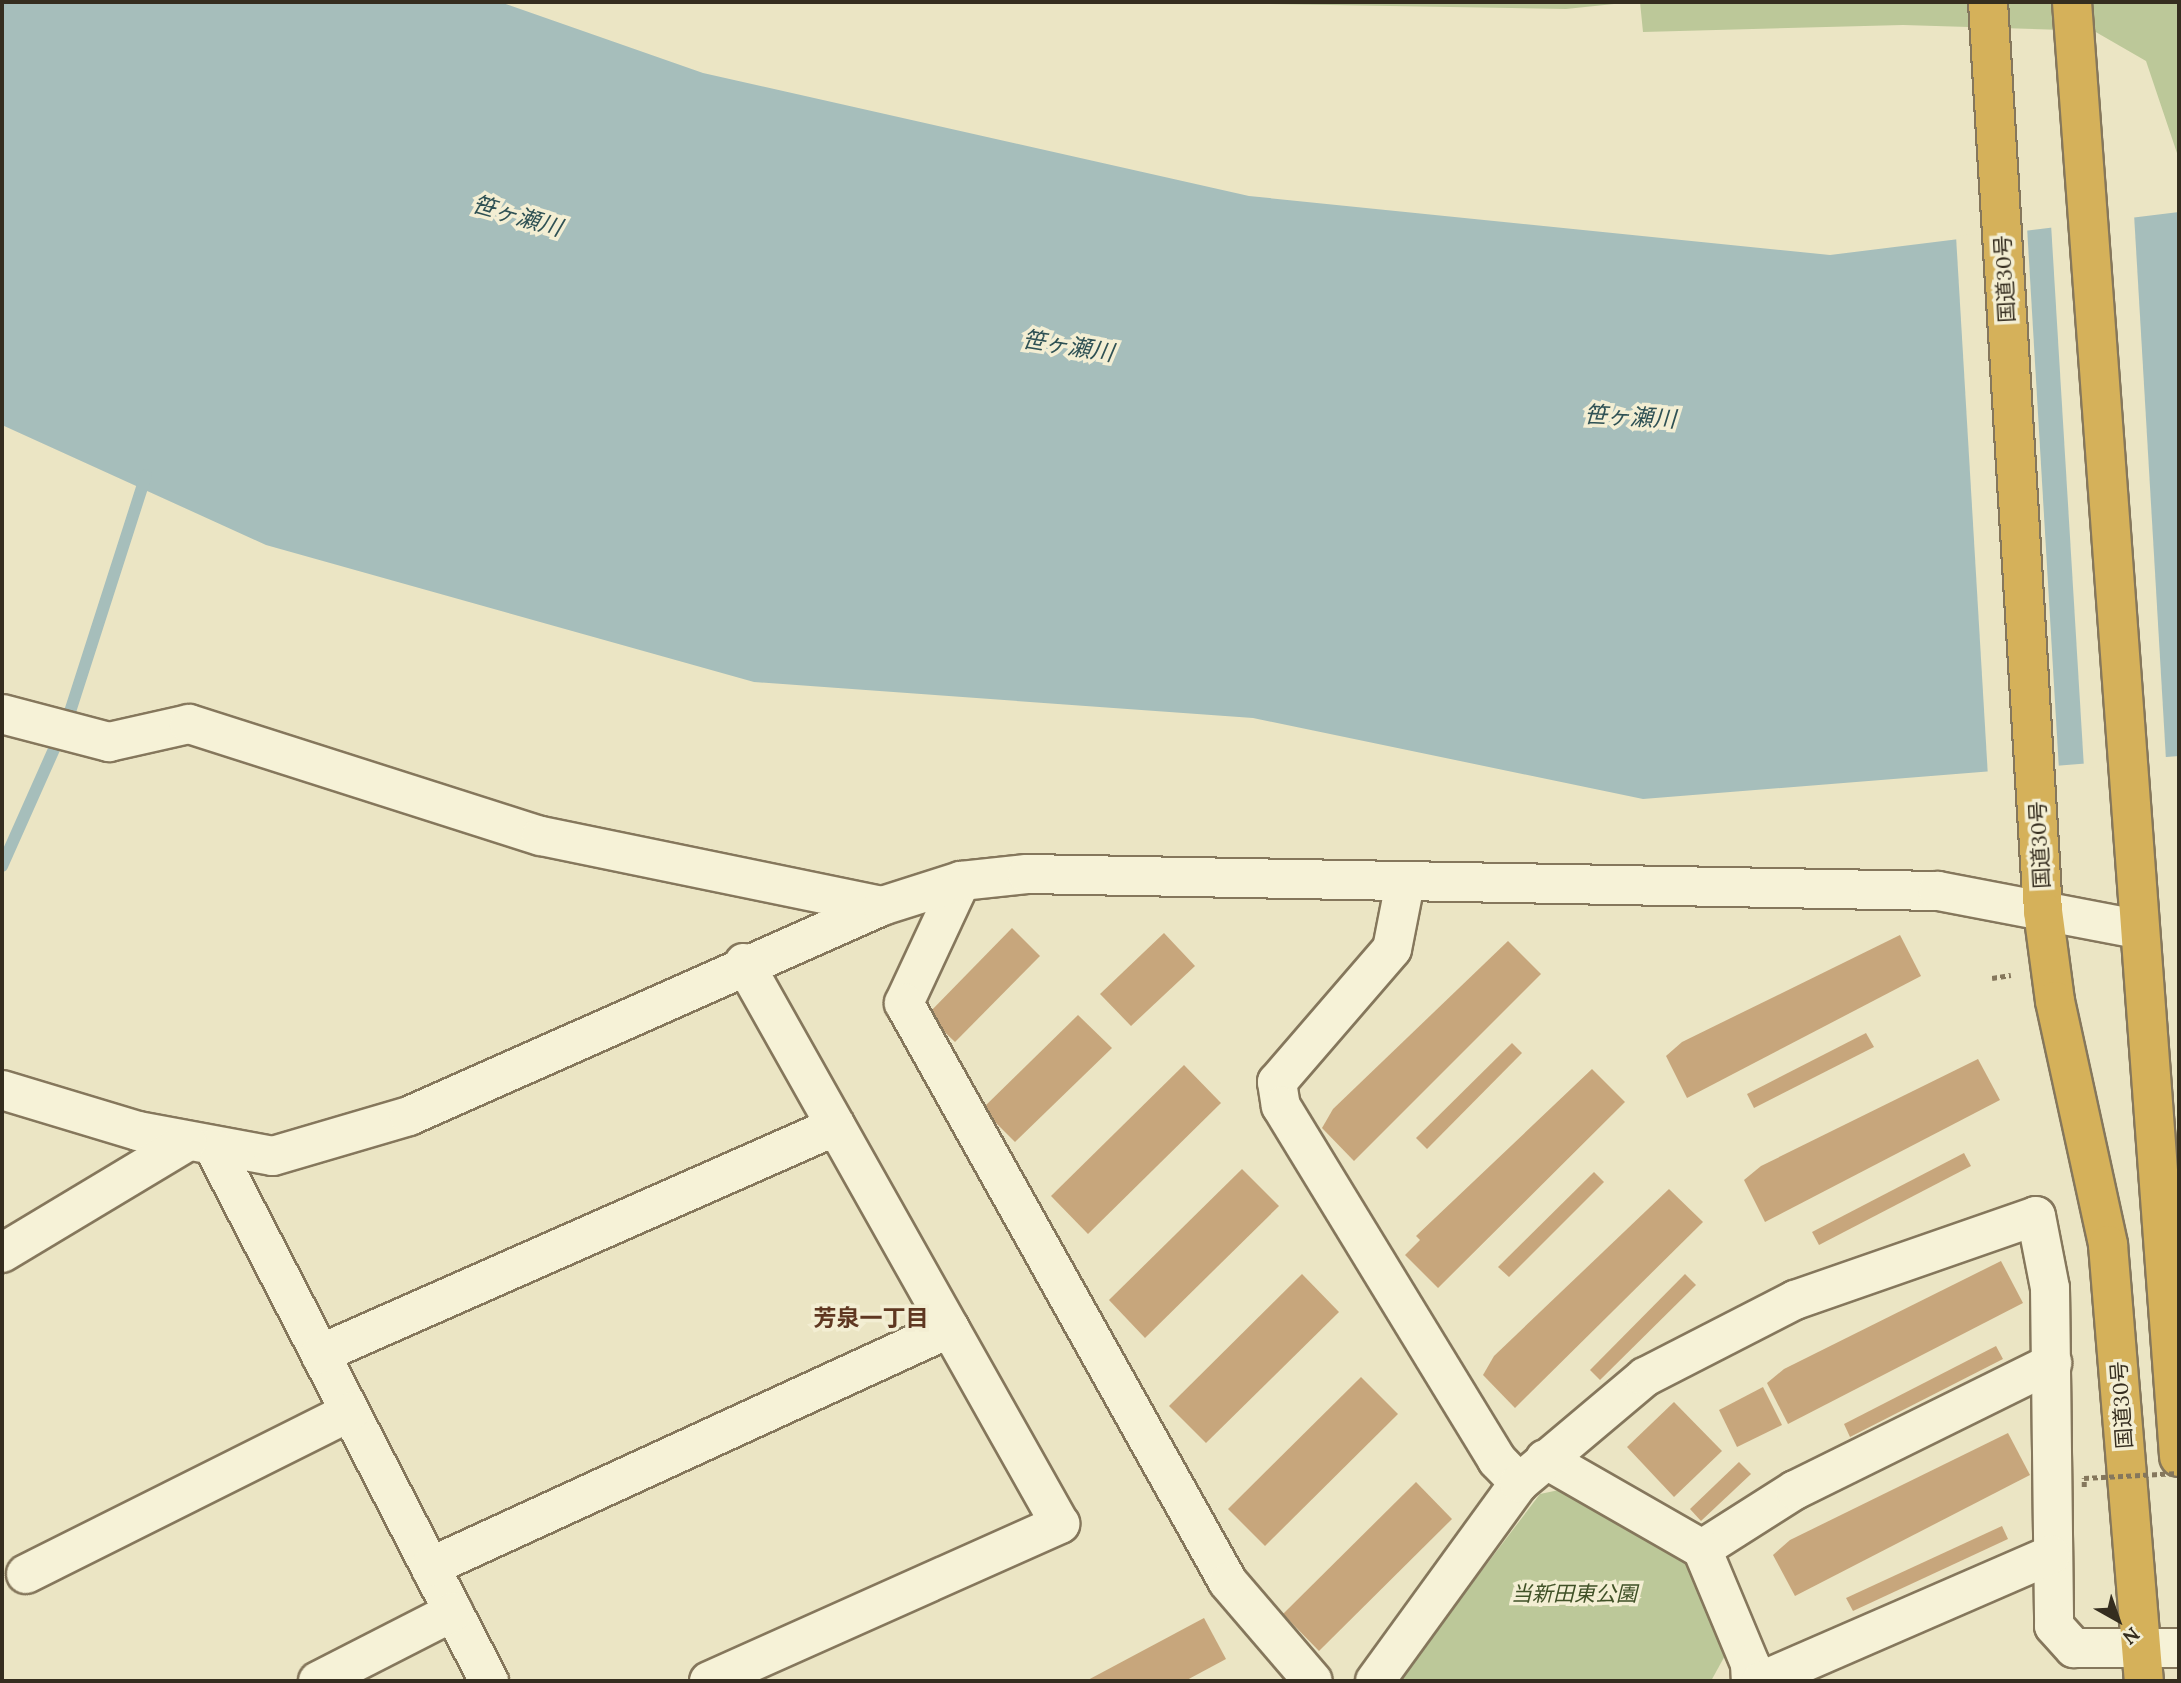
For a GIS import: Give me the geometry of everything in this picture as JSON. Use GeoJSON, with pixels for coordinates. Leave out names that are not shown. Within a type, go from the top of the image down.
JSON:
{"type":"FeatureCollection","features":[{"type":"Feature","properties":{"kind":"highway","name":"国道30号"},"geometry":{"type":"LineString","coordinates":[[1988,2],[2043,911],[2055,1001],[2108,1245],[2142,1666]]}},
{"type":"Feature","properties":{"kind":"highway"},"geometry":{"type":"LineString","coordinates":[[2072,2],[2130,839],[2164,1203],[2179,1457]]}},
{"type":"Feature","properties":{"kind":"street"},"geometry":{"type":"LineString","coordinates":[[15,718],[109,743],[189,724],[541,836],[882,906]]}},
{"type":"Feature","properties":{"kind":"street"},"geometry":{"type":"LineString","coordinates":[[2,1090],[201,1145],[272,1156],[409,1116],[744,963],[882,906],[961,881],[1027,874],[1938,891],[2137,929]]}},
{"type":"Feature","properties":{"kind":"street"},"geometry":{"type":"LineString","coordinates":[[961,881],[904,1003],[1228,1582],[1313,1681]]}},
{"type":"Feature","properties":{"kind":"street"},"geometry":{"type":"LineString","coordinates":[[1405,883],[1392,949],[1277,1082],[1281,1107],[1497,1460],[1532,1471],[1702,1549],[1750,1664],[1751,1681]]}},
{"type":"Feature","properties":{"kind":"street"},"geometry":{"type":"LineString","coordinates":[[709,1681],[1060,1524],[744,963]]}},
{"type":"Feature","properties":{"kind":"street"},"geometry":{"type":"LineString","coordinates":[[320,1354],[836,1126]]}},
{"type":"Feature","properties":{"kind":"street"},"geometry":{"type":"LineString","coordinates":[[2,1253],[201,1145]]}},
{"type":"Feature","properties":{"kind":"street"},"geometry":{"type":"LineString","coordinates":[[201,1145],[320,1354],[489,1681]]}},
{"type":"Feature","properties":{"kind":"street"},"geometry":{"type":"LineString","coordinates":[[1375,1681],[1532,1471],[1645,1377],[1795,1300],[2036,1216],[2050,1288],[2051,1555],[2054,1626],[2062,1639],[2074,1648],[2142,1666],[2179,1648]]}},
{"type":"Feature","properties":{"kind":"street"},"geometry":{"type":"LineString","coordinates":[[430,1567],[950,1328]]}},
{"type":"Feature","properties":{"kind":"street"},"geometry":{"type":"LineString","coordinates":[[1702,1549],[1795,1490],[2052,1363]]}},
{"type":"Feature","properties":{"kind":"street"},"geometry":{"type":"LineString","coordinates":[[26,1574],[350,1412]]}},
{"type":"Feature","properties":{"kind":"street"},"geometry":{"type":"LineString","coordinates":[[1761,1681],[2051,1555]]}},
{"type":"Feature","properties":{"kind":"street"},"geometry":{"type":"LineString","coordinates":[[318,1681],[453,1612]]}},
{"type":"Feature","properties":{"kind":"path"},"geometry":{"type":"LineString","coordinates":[[2084,1486],[2084,1478],[2179,1473]]}},
{"type":"Feature","properties":{"kind":"green space"},"geometry":{"type":"Polygon","coordinates":[[[1159,2],[1633,2],[1566,9],[1159,2]]]}},
{"type":"Feature","properties":{"kind":"green space"},"geometry":{"type":"Polygon","coordinates":[[[1640,2],[2179,2],[2179,159],[2146,61],[2094,31],[1903,25],[1643,32],[1640,2]]]}},
{"type":"Feature","properties":{"kind":"green space","name":"当新田東公園"},"geometry":{"type":"Polygon","coordinates":[[[1559,1490],[1639,1528],[1686,1564],[1711,1592],[1727,1652],[1711,1681],[1398,1681],[1540,1494],[1559,1490]]]}},
{"type":"Feature","properties":{"kind":"water","name":"笹ヶ瀬川"},"geometry":{"type":"Polygon","coordinates":[[[2,2],[500,2],[703,73],[1249,196],[1830,255],[2179,212],[2179,756],[1643,799],[1253,718],[754,682],[266,545],[2,425],[2,2]]]}},
{"type":"Feature","properties":{"kind":"pier"},"geometry":{"type":"Polygon","coordinates":[[[2134,214],[2166,760],[2084,768],[2051,224],[2134,214]]]}},
{"type":"Feature","properties":{"kind":"pier"},"geometry":{"type":"Polygon","coordinates":[[[2027,227],[2059,770],[1988,777],[1956,236],[2027,227]]]}},
{"type":"Feature","properties":{"kind":"building"},"geometry":{"type":"Polygon","coordinates":[[[1012,928],[1040,956],[955,1042],[927,1015],[1012,928]]]}},
{"type":"Feature","properties":{"kind":"building"},"geometry":{"type":"Polygon","coordinates":[[[1164,933],[1195,966],[1131,1026],[1100,994],[1164,933]]]}},
{"type":"Feature","properties":{"kind":"building"},"geometry":{"type":"Polygon","coordinates":[[[1900,935],[1921,976],[1687,1098],[1666,1056],[1682,1042],[1900,935]]]}},
{"type":"Feature","properties":{"kind":"building"},"geometry":{"type":"Polygon","coordinates":[[[1508,941],[1541,974],[1354,1161],[1322,1128],[1333,1109],[1508,941]]]}},
{"type":"Feature","properties":{"kind":"building"},"geometry":{"type":"Polygon","coordinates":[[[1078,1015],[1112,1048],[1015,1142],[982,1109],[1078,1015]]]}},
{"type":"Feature","properties":{"kind":"building"},"geometry":{"type":"Polygon","coordinates":[[[1866,1033],[1874,1047],[1754,1108],[1747,1094],[1866,1033]]]}},
{"type":"Feature","properties":{"kind":"building"},"geometry":{"type":"Polygon","coordinates":[[[1512,1043],[1522,1053],[1427,1149],[1416,1138],[1512,1043]]]}},
{"type":"Feature","properties":{"kind":"building"},"geometry":{"type":"Polygon","coordinates":[[[1978,1059],[2000,1100],[1765,1222],[1744,1180],[1761,1166],[1978,1059]]]}},
{"type":"Feature","properties":{"kind":"building"},"geometry":{"type":"Polygon","coordinates":[[[1184,1065],[1221,1103],[1088,1234],[1051,1196],[1184,1065]]]}},
{"type":"Feature","properties":{"kind":"building"},"geometry":{"type":"Polygon","coordinates":[[[1592,1069],[1625,1102],[1438,1288],[1405,1255],[1420,1240],[1416,1236],[1592,1069]]]}},
{"type":"Feature","properties":{"kind":"building"},"geometry":{"type":"Polygon","coordinates":[[[1964,1153],[1971,1166],[1819,1245],[1812,1232],[1964,1153]]]}},
{"type":"Feature","properties":{"kind":"building"},"geometry":{"type":"Polygon","coordinates":[[[1242,1169],[1279,1206],[1145,1338],[1109,1300],[1242,1169]]]}},
{"type":"Feature","properties":{"kind":"building"},"geometry":{"type":"Polygon","coordinates":[[[1594,1172],[1604,1182],[1509,1277],[1498,1267],[1594,1172]]]}},
{"type":"Feature","properties":{"kind":"building"},"geometry":{"type":"Polygon","coordinates":[[[1669,1189],[1703,1222],[1515,1408],[1483,1375],[1494,1356],[1669,1189]]]}},
{"type":"Feature","properties":{"kind":"building"},"geometry":{"type":"Polygon","coordinates":[[[2001,1261],[2023,1303],[1788,1424],[1767,1383],[1784,1369],[2001,1261]]]}},
{"type":"Feature","properties":{"kind":"building"},"geometry":{"type":"Polygon","coordinates":[[[1302,1274],[1339,1312],[1206,1443],[1169,1406],[1302,1274]]]}},
{"type":"Feature","properties":{"kind":"building"},"geometry":{"type":"Polygon","coordinates":[[[1685,1274],[1696,1285],[1600,1380],[1590,1370],[1685,1274]]]}},
{"type":"Feature","properties":{"kind":"building"},"geometry":{"type":"Polygon","coordinates":[[[1996,1346],[2003,1359],[1850,1437],[1844,1424],[1996,1346]]]}},
{"type":"Feature","properties":{"kind":"building"},"geometry":{"type":"Polygon","coordinates":[[[1361,1377],[1398,1414],[1265,1546],[1228,1509],[1361,1377]]]}},
{"type":"Feature","properties":{"kind":"building"},"geometry":{"type":"Polygon","coordinates":[[[1763,1387],[1782,1425],[1737,1447],[1719,1410],[1763,1387]]]}},
{"type":"Feature","properties":{"kind":"building"},"geometry":{"type":"Polygon","coordinates":[[[1674,1402],[1722,1451],[1674,1497],[1627,1447],[1674,1402]]]}},
{"type":"Feature","properties":{"kind":"building"},"geometry":{"type":"Polygon","coordinates":[[[2008,1433],[2030,1475],[1795,1596],[1773,1555],[1790,1540],[2008,1433]]]}},
{"type":"Feature","properties":{"kind":"building"},"geometry":{"type":"Polygon","coordinates":[[[1739,1462],[1751,1474],[1701,1521],[1690,1509],[1739,1462]]]}},
{"type":"Feature","properties":{"kind":"building"},"geometry":{"type":"Polygon","coordinates":[[[1416,1482],[1452,1519],[1319,1651],[1283,1614],[1416,1482]]]}},
{"type":"Feature","properties":{"kind":"building"},"geometry":{"type":"Polygon","coordinates":[[[2002,1526],[2008,1539],[1853,1611],[1846,1598],[2002,1526]]]}},
{"type":"Feature","properties":{"kind":"building"},"geometry":{"type":"Polygon","coordinates":[[[1204,1618],[1226,1659],[1185,1681],[1086,1681],[1204,1618]]]}},
{"type":"Feature","properties":{"kind":"waterway"},"geometry":{"type":"LineString","coordinates":[[2,866],[68,718],[146,475]]}},
{"type":"Feature","properties":{"kind":"district","name":"芳泉一丁目"},"geometry":{"type":"Point","coordinates":[871,1318]}}]}
